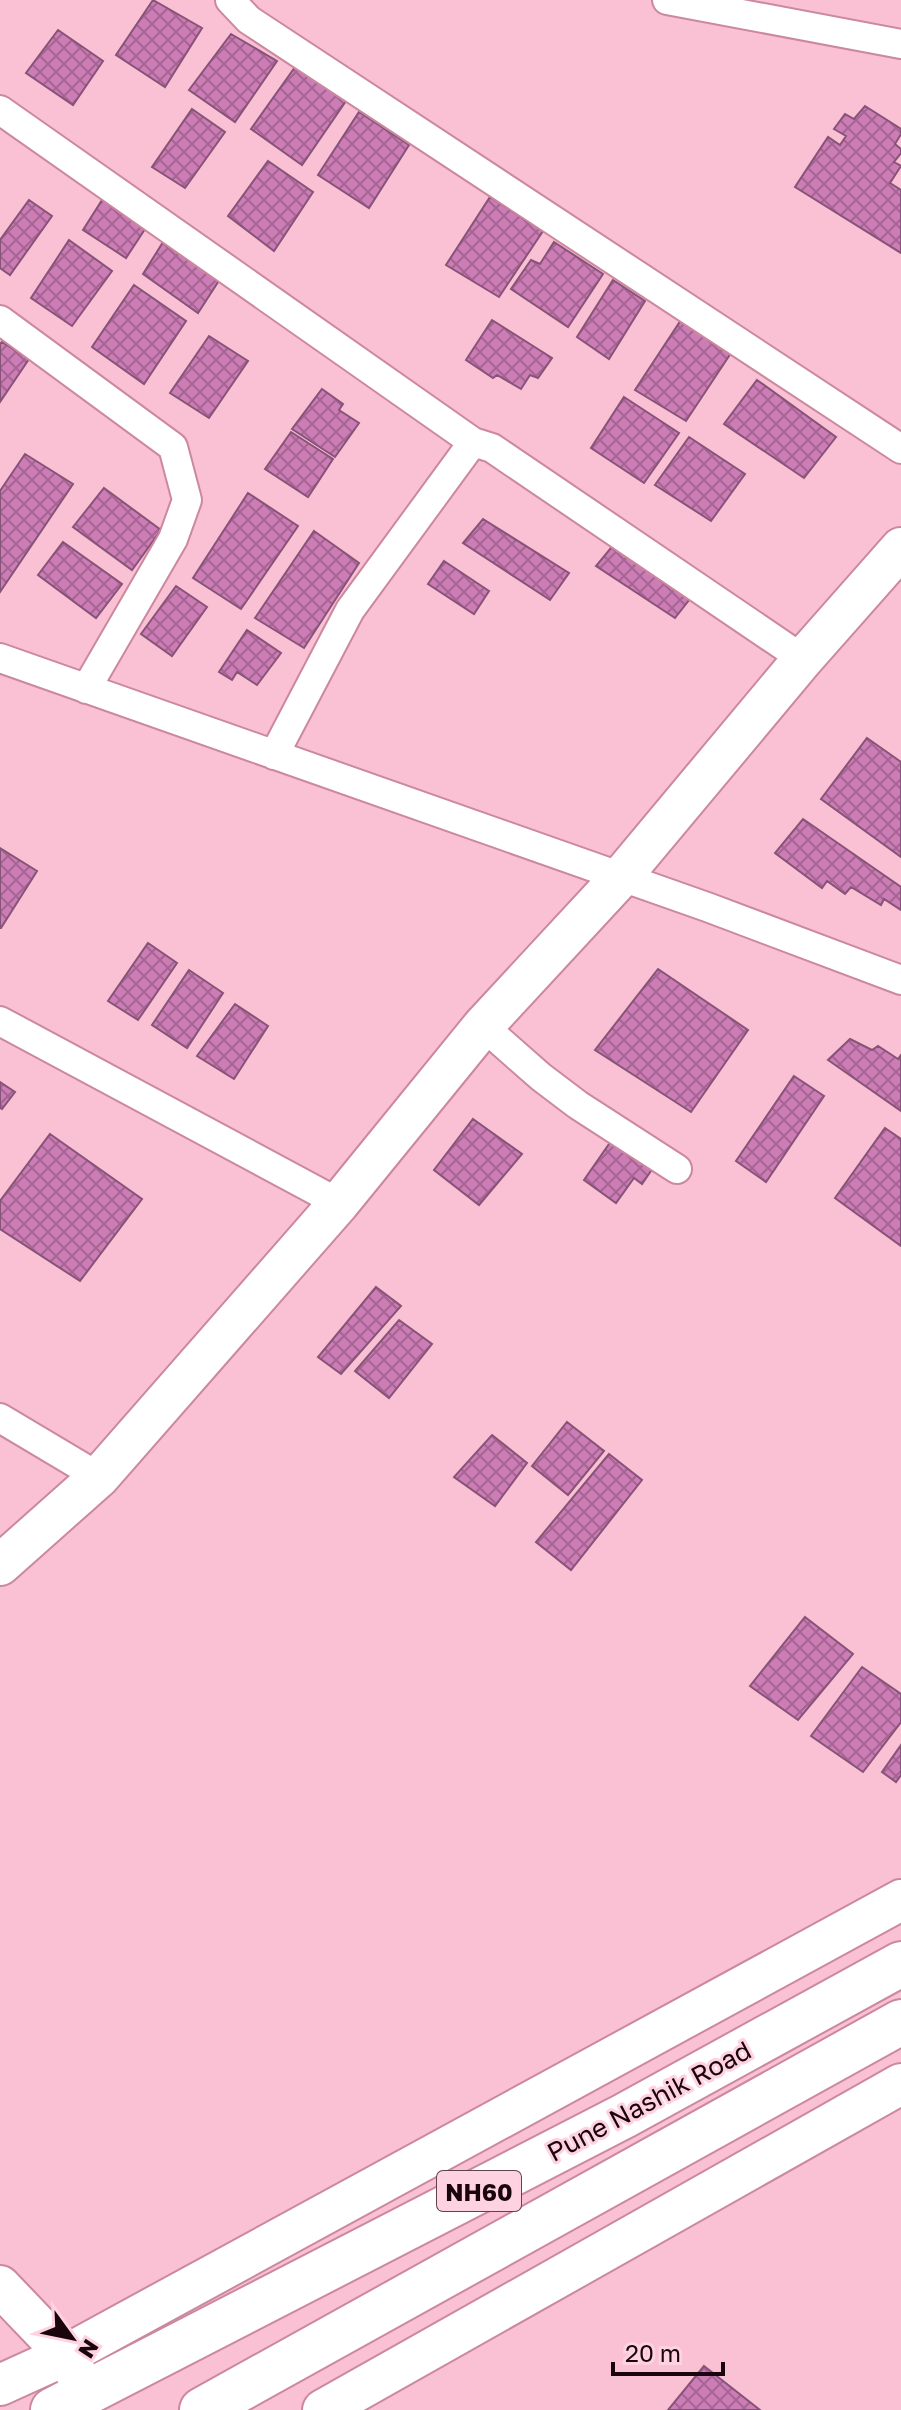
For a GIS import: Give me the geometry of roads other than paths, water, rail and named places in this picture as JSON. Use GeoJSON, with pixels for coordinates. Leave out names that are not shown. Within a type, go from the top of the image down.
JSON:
{"type":"FeatureCollection","features":[{"type":"Feature","properties":{"kind":"highway","name":"Pune Nashik Road"},"geometry":{"type":"LineString","coordinates":[[78,2404],[624,2116],[901,1964]]}},
{"type":"Feature","properties":{"kind":"highway","name":"Pune Nashik Road"},"geometry":{"type":"LineString","coordinates":[[202,2410],[901,2022]]}},
{"type":"Feature","properties":{"kind":"street"},"geometry":{"type":"LineString","coordinates":[[230,0],[249,20],[901,449]]}},
{"type":"Feature","properties":{"kind":"street"},"geometry":{"type":"LineString","coordinates":[[667,0],[901,44]]}},
{"type":"Feature","properties":{"kind":"street"},"geometry":{"type":"LineString","coordinates":[[0,110],[473,442],[492,448],[803,659]]}},
{"type":"Feature","properties":{"kind":"street"},"geometry":{"type":"LineString","coordinates":[[0,320],[173,447],[187,500],[173,539],[86,689]]}},
{"type":"Feature","properties":{"kind":"street"},"geometry":{"type":"LineString","coordinates":[[274,755],[350,610],[473,442]]}},
{"type":"Feature","properties":{"kind":"street"},"geometry":{"type":"LineString","coordinates":[[0,1565],[99,1477],[339,1203],[483,1026],[621,877],[803,659],[901,548]]}},
{"type":"Feature","properties":{"kind":"street"},"geometry":{"type":"LineString","coordinates":[[0,658],[621,877],[901,980]]}},
{"type":"Feature","properties":{"kind":"street"},"geometry":{"type":"LineString","coordinates":[[0,1021],[339,1203]]}},
{"type":"Feature","properties":{"kind":"street"},"geometry":{"type":"LineString","coordinates":[[483,1026],[578,1105],[677,1169]]}},
{"type":"Feature","properties":{"kind":"street"},"geometry":{"type":"LineString","coordinates":[[0,1418],[99,1477]]}},
{"type":"Feature","properties":{"kind":"street"},"geometry":{"type":"LineString","coordinates":[[0,2385],[66,2355],[901,1900]]}},
{"type":"Feature","properties":{"kind":"street"},"geometry":{"type":"LineString","coordinates":[[323,2410],[901,2084]]}},
{"type":"Feature","properties":{"kind":"street"},"geometry":{"type":"LineString","coordinates":[[0,2286],[66,2355],[78,2404]]}}]}
